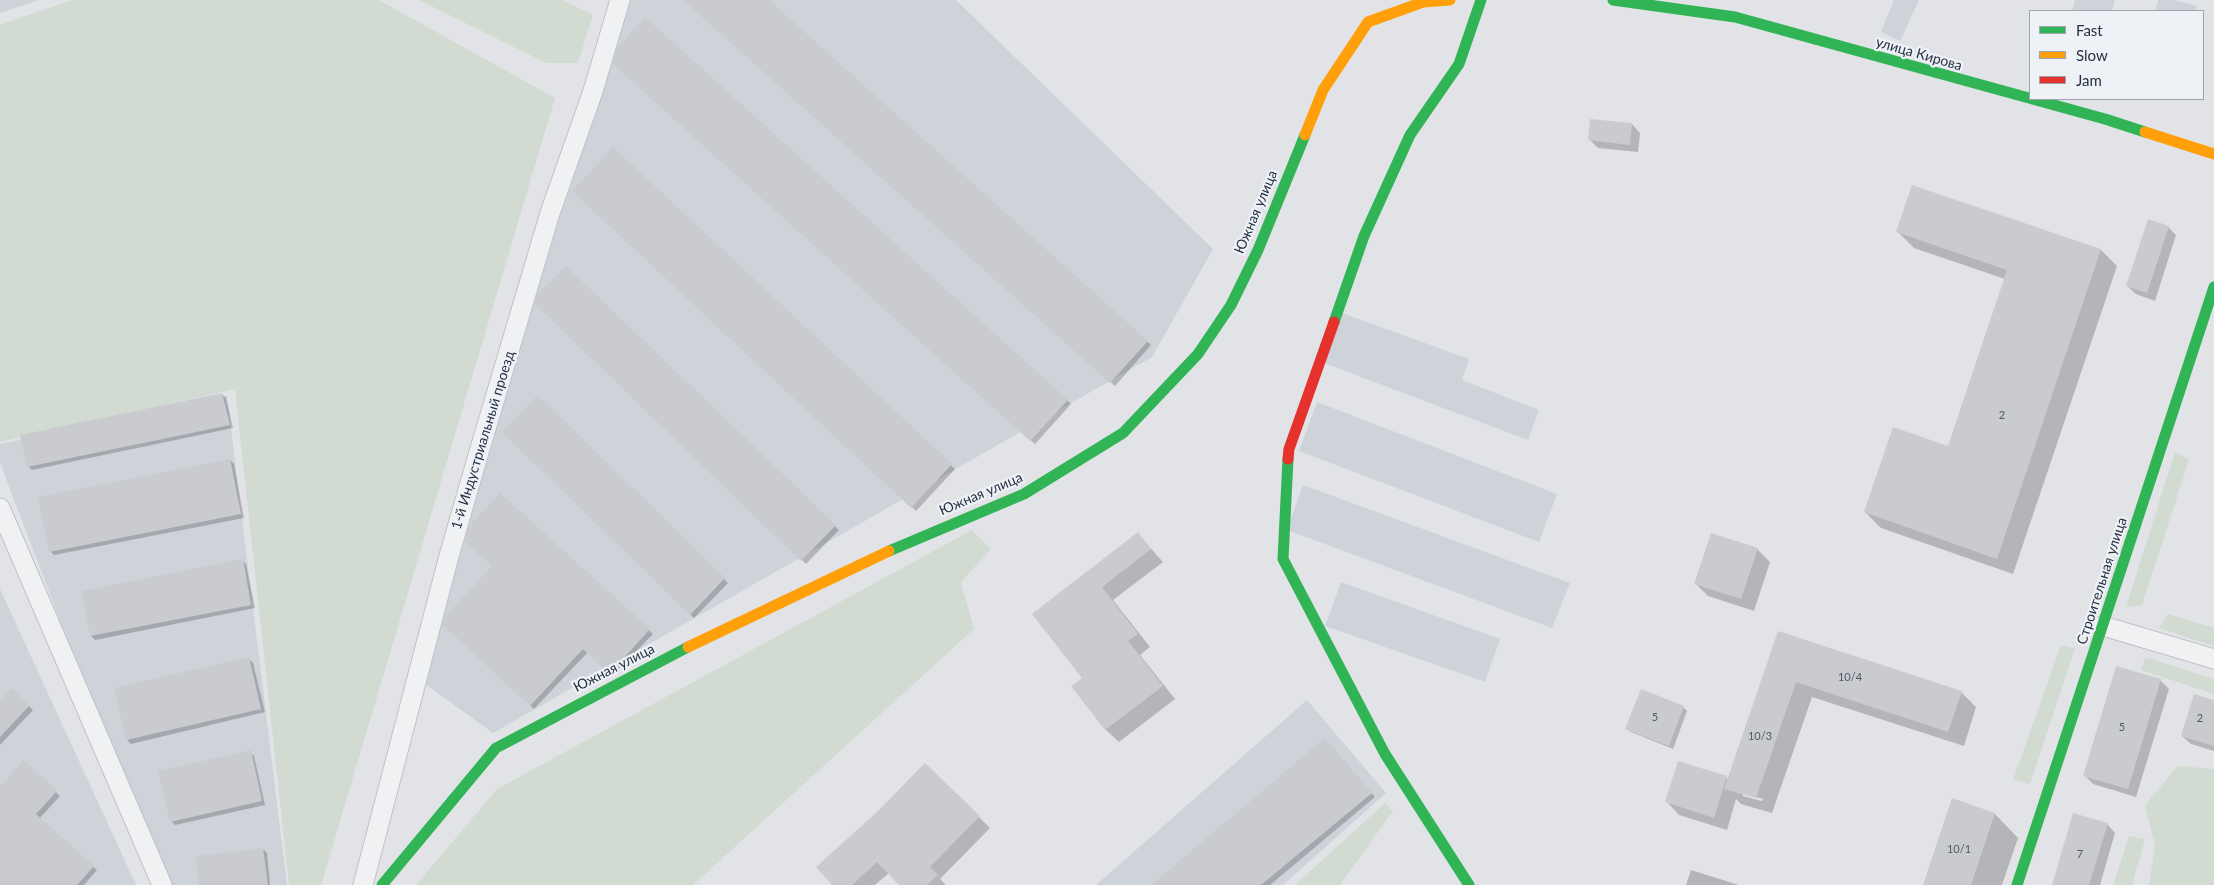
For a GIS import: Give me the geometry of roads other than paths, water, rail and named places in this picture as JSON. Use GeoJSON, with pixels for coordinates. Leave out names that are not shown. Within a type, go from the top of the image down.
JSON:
{"type":"FeatureCollection","features":[{"type":"Feature","properties":{"kind":"street","name":"1-й Индустриальный проезд"},"geometry":{"type":"LineString","coordinates":[[363,885],[449,556],[479,452],[550,213],[593,90],[620,0]]}},
{"type":"Feature","properties":{"kind":"street","name":"Южная улица"},"geometry":{"type":"LineString","coordinates":[[382,885],[496,748],[696,643],[904,543],[1024,494],[1123,433],[1198,354],[1231,305],[1258,250],[1323,90],[1368,22],[1423,2],[1450,0]]}},
{"type":"Feature","properties":{"kind":"street"},"geometry":{"type":"LineString","coordinates":[[1468,885],[1385,754],[1283,559],[1289,449],[1364,236],[1410,135],[1459,64],[1481,0]]}},
{"type":"Feature","properties":{"kind":"street","name":"улица Кирова"},"geometry":{"type":"LineString","coordinates":[[1613,0],[1735,17],[2029,98]]}},
{"type":"Feature","properties":{"kind":"street","name":"улица Кирова"},"geometry":{"type":"LineString","coordinates":[[2037,100],[2106,119],[2214,154]]}},
{"type":"Feature","properties":{"kind":"street","name":"Строительная улица"},"geometry":{"type":"LineString","coordinates":[[2016,885],[2214,287]]}},
{"type":"Feature","properties":{"kind":"street"},"geometry":{"type":"LineString","coordinates":[[0,508],[162,885]]}},
{"type":"Feature","properties":{"kind":"street"},"geometry":{"type":"LineString","coordinates":[[2103,626],[2214,659]]}}]}
